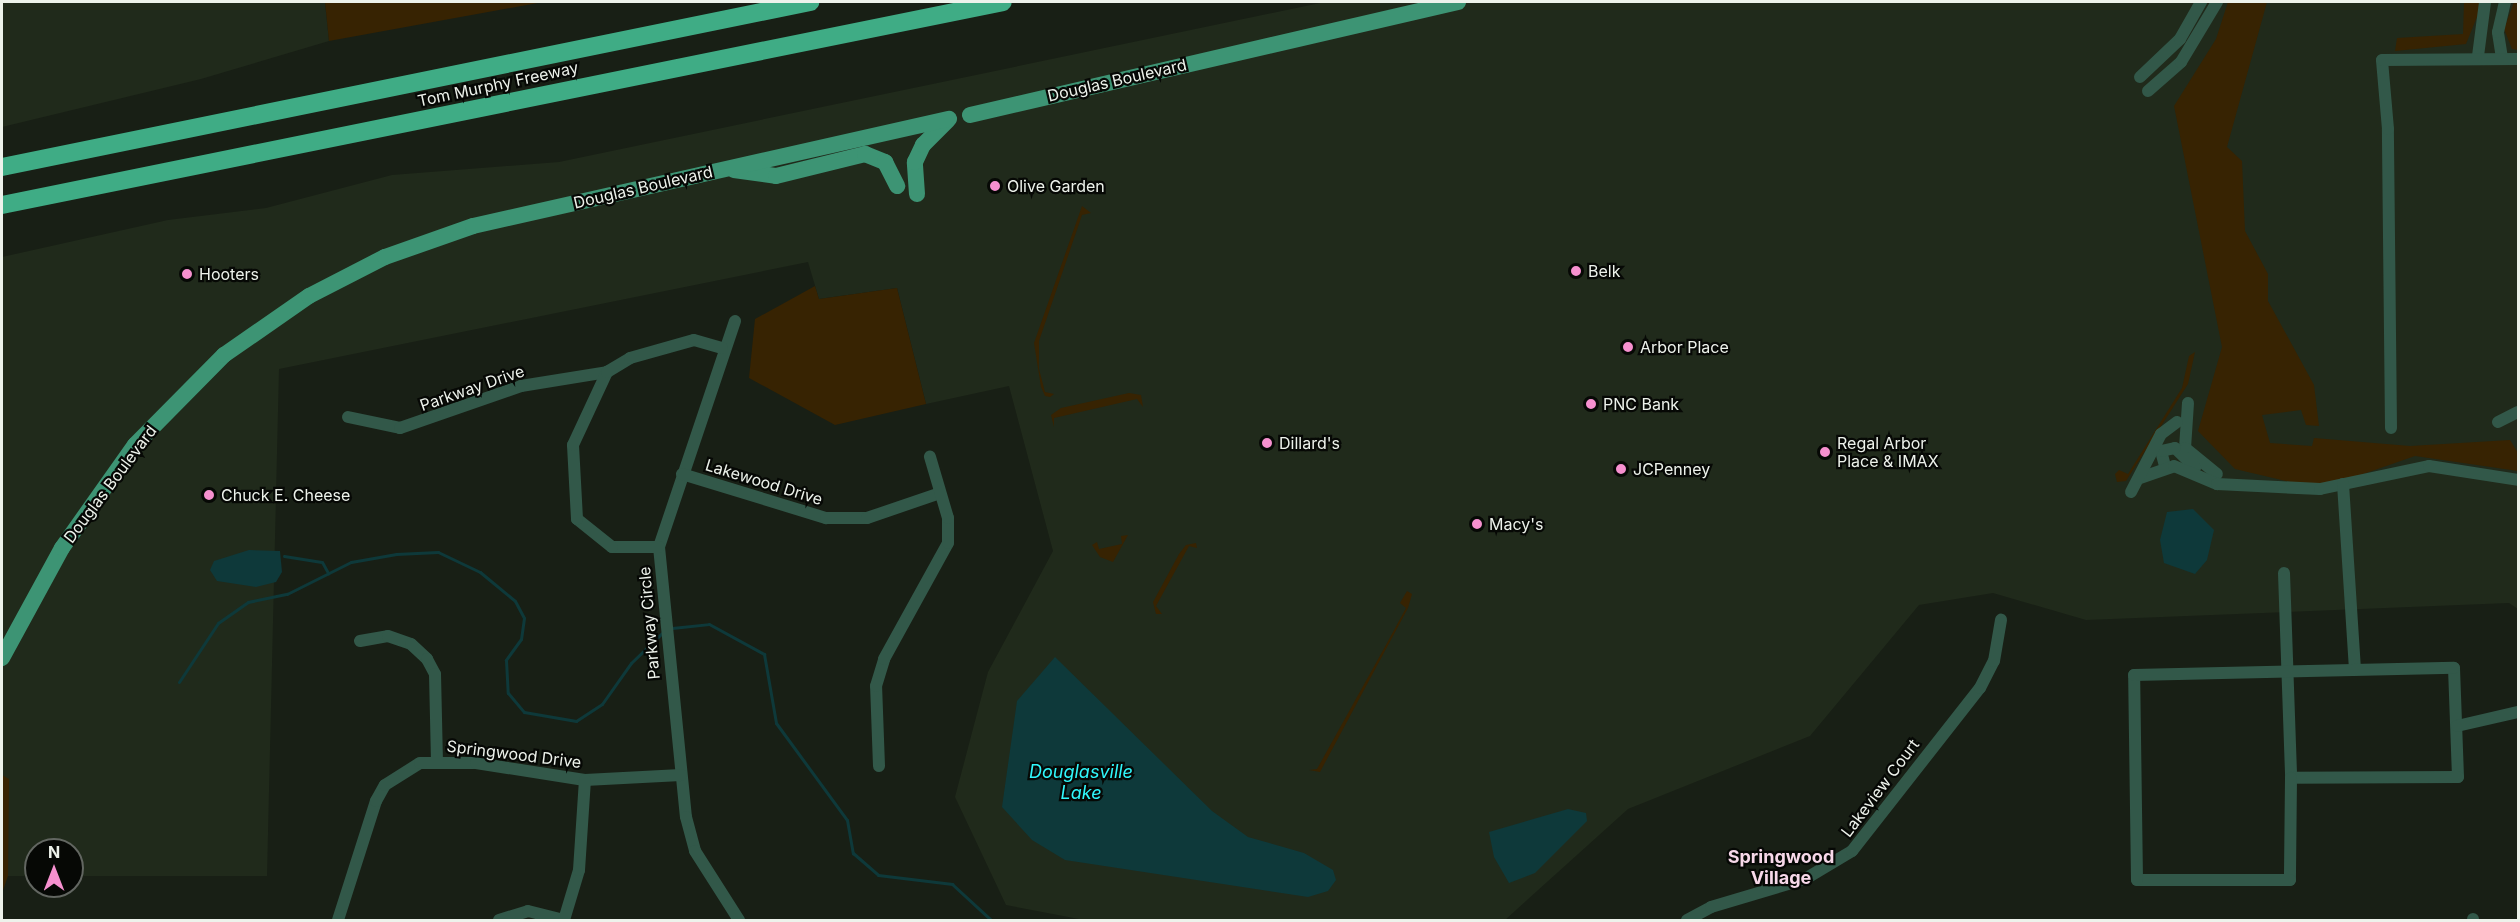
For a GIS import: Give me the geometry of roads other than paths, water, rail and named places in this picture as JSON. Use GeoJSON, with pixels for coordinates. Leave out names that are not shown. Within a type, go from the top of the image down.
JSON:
{"type":"FeatureCollection","features":[{"type":"Feature","properties":{"kind":"highway","name":"Tom Murphy Freeway"},"geometry":{"type":"LineString","coordinates":[[6,166],[810,2]]}},
{"type":"Feature","properties":{"kind":"highway","name":"Tom Murphy Freeway"},"geometry":{"type":"LineString","coordinates":[[2,205],[1003,2]]}},
{"type":"Feature","properties":{"kind":"highway"},"geometry":{"type":"LineString","coordinates":[[2,215],[222,161]]}},
{"type":"Feature","properties":{"kind":"main road","name":"Douglas Boulevard"},"geometry":{"type":"LineString","coordinates":[[970,115],[1458,2]]}},
{"type":"Feature","properties":{"kind":"main road","name":"Douglas Boulevard"},"geometry":{"type":"LineString","coordinates":[[2,658],[62,548],[135,445],[183,392],[268,322],[351,273],[429,239],[724,169],[949,119]]}},
{"type":"Feature","properties":{"kind":"main road"},"geometry":{"type":"LineString","coordinates":[[917,194],[915,162],[923,145],[949,119]]}},
{"type":"Feature","properties":{"kind":"main road"},"geometry":{"type":"LineString","coordinates":[[724,169],[776,176],[865,154],[885,162],[897,186]]}},
{"type":"Feature","properties":{"kind":"street"},"geometry":{"type":"LineString","coordinates":[[2140,76],[2180,39],[2201,2]]}},
{"type":"Feature","properties":{"kind":"street"},"geometry":{"type":"LineString","coordinates":[[2148,91],[2181,62],[2217,2]]}},
{"type":"Feature","properties":{"kind":"street"},"geometry":{"type":"LineString","coordinates":[[2478,56],[2485,2]]}},
{"type":"Feature","properties":{"kind":"street"},"geometry":{"type":"LineString","coordinates":[[2502,58],[2498,32],[2505,2]]}},
{"type":"Feature","properties":{"kind":"street"},"geometry":{"type":"LineString","coordinates":[[2391,428],[2389,139],[2382,60],[2478,56],[2518,59]]}},
{"type":"Feature","properties":{"kind":"street","name":"Douglas Boulevard"},"geometry":{"type":"LineString","coordinates":[[949,119],[970,115]]}},
{"type":"Feature","properties":{"kind":"street","name":"Parkway Circle"},"geometry":{"type":"LineString","coordinates":[[735,321],[722,348],[659,547],[681,775],[695,851],[739,921]]}},
{"type":"Feature","properties":{"kind":"street","name":"Parkway Drive"},"geometry":{"type":"LineString","coordinates":[[348,417],[400,428],[521,386],[607,372],[630,358],[694,340],[722,348]]}},
{"type":"Feature","properties":{"kind":"street"},"geometry":{"type":"LineString","coordinates":[[607,372],[573,445],[577,519],[612,547],[659,547]]}},
{"type":"Feature","properties":{"kind":"street"},"geometry":{"type":"LineString","coordinates":[[2140,478],[2170,457],[2177,422],[2187,406],[2185,448],[2222,478]]}},
{"type":"Feature","properties":{"kind":"street"},"geometry":{"type":"LineString","coordinates":[[2498,422],[2518,412]]}},
{"type":"Feature","properties":{"kind":"street"},"geometry":{"type":"LineString","coordinates":[[2177,422],[2161,434],[2145,461],[2140,478],[2131,492],[2171,474],[2222,478]]}},
{"type":"Feature","properties":{"kind":"street"},"geometry":{"type":"LineString","coordinates":[[2161,434],[2170,457],[2202,478]]}},
{"type":"Feature","properties":{"kind":"street"},"geometry":{"type":"LineString","coordinates":[[879,766],[876,686],[884,659],[948,543],[940,493],[930,457]]}},
{"type":"Feature","properties":{"kind":"street"},"geometry":{"type":"LineString","coordinates":[[2145,461],[2170,457],[2222,478],[2270,489],[2343,484],[2429,466],[2518,480]]}},
{"type":"Feature","properties":{"kind":"street","name":"Lakewood Drive"},"geometry":{"type":"LineString","coordinates":[[682,474],[826,518],[867,518],[940,493]]}},
{"type":"Feature","properties":{"kind":"street"},"geometry":{"type":"LineString","coordinates":[[2343,484],[2355,670]]}},
{"type":"Feature","properties":{"kind":"street"},"geometry":{"type":"LineString","coordinates":[[2284,573],[2289,672],[2290,880],[2137,880],[2134,675],[2289,672],[2355,670],[2454,669],[2458,777],[2291,778]]}},
{"type":"Feature","properties":{"kind":"street","name":"Lakeview Court"},"geometry":{"type":"LineString","coordinates":[[1687,921],[1711,907],[1805,879],[1852,851],[1980,688],[1994,661],[2001,620]]}},
{"type":"Feature","properties":{"kind":"street"},"geometry":{"type":"LineString","coordinates":[[360,640],[388,636],[411,644],[427,659],[435,674],[437,761]]}},
{"type":"Feature","properties":{"kind":"street"},"geometry":{"type":"LineString","coordinates":[[2457,726],[2518,712]]}},
{"type":"Feature","properties":{"kind":"street","name":"Springwood Drive"},"geometry":{"type":"LineString","coordinates":[[338,921],[385,785],[402,772],[437,761],[585,780],[681,775]]}},
{"type":"Feature","properties":{"kind":"street"},"geometry":{"type":"LineString","coordinates":[[499,921],[528,911],[564,920],[579,870],[585,780]]}},
{"type":"Feature","properties":{"kind":"water"},"geometry":{"type":"Polygon","coordinates":[[[2193,509],[2214,530],[2207,560],[2195,574],[2164,563],[2160,540],[2167,512],[2193,509]]]}},
{"type":"Feature","properties":{"kind":"water"},"geometry":{"type":"Polygon","coordinates":[[[249,550],[280,551],[282,572],[276,582],[256,587],[217,581],[210,570],[214,561],[249,550]]]}},
{"type":"Feature","properties":{"kind":"water","name":"Douglasville Lake"},"geometry":{"type":"Polygon","coordinates":[[[1055,657],[1212,811],[1248,837],[1304,853],[1333,870],[1336,880],[1328,891],[1308,897],[1065,860],[1032,840],[1002,807],[1017,701],[1055,657]]]}},
{"type":"Feature","properties":{"kind":"water"},"geometry":{"type":"Polygon","coordinates":[[[1568,809],[1586,813],[1587,821],[1535,873],[1509,883],[1494,857],[1489,832],[1568,809]]]}},
{"type":"Feature","properties":{"kind":"waterway"},"geometry":{"type":"LineString","coordinates":[[179,682],[218,623],[248,602],[287,594],[351,562],[396,554],[438,552],[480,572],[515,601],[524,618],[521,639],[506,660],[508,693],[524,712],[576,721],[602,704],[631,663],[662,633]]}},
{"type":"Feature","properties":{"kind":"waterway"},"geometry":{"type":"LineString","coordinates":[[284,556],[322,562],[328,573]]}},
{"type":"Feature","properties":{"kind":"waterway"},"geometry":{"type":"LineString","coordinates":[[672,628],[709,624],[764,654],[776,723],[847,820],[853,853],[878,875],[952,884],[991,920]]}},
{"type":"Feature","properties":{"kind":"place","name":"Olive Garden"},"geometry":{"type":"Point","coordinates":[995,186]}},
{"type":"Feature","properties":{"kind":"place","name":"Belk"},"geometry":{"type":"Point","coordinates":[1576,271]}},
{"type":"Feature","properties":{"kind":"place","name":"Hooters"},"geometry":{"type":"Point","coordinates":[187,274]}},
{"type":"Feature","properties":{"kind":"place","name":"Arbor Place"},"geometry":{"type":"Point","coordinates":[1628,347]}},
{"type":"Feature","properties":{"kind":"place","name":"PNC Bank"},"geometry":{"type":"Point","coordinates":[1591,404]}},
{"type":"Feature","properties":{"kind":"place","name":"Dillard's"},"geometry":{"type":"Point","coordinates":[1267,443]}},
{"type":"Feature","properties":{"kind":"place","name":"Regal Arbor Place & IMAX"},"geometry":{"type":"Point","coordinates":[1825,452]}},
{"type":"Feature","properties":{"kind":"place","name":"JCPenney"},"geometry":{"type":"Point","coordinates":[1621,469]}},
{"type":"Feature","properties":{"kind":"place","name":"Chuck E. Cheese"},"geometry":{"type":"Point","coordinates":[209,495]}},
{"type":"Feature","properties":{"kind":"place","name":"Macy's"},"geometry":{"type":"Point","coordinates":[1477,524]}},
{"type":"Feature","properties":{"kind":"district","name":"Springwood Village"},"geometry":{"type":"Point","coordinates":[1781,868]}}]}
